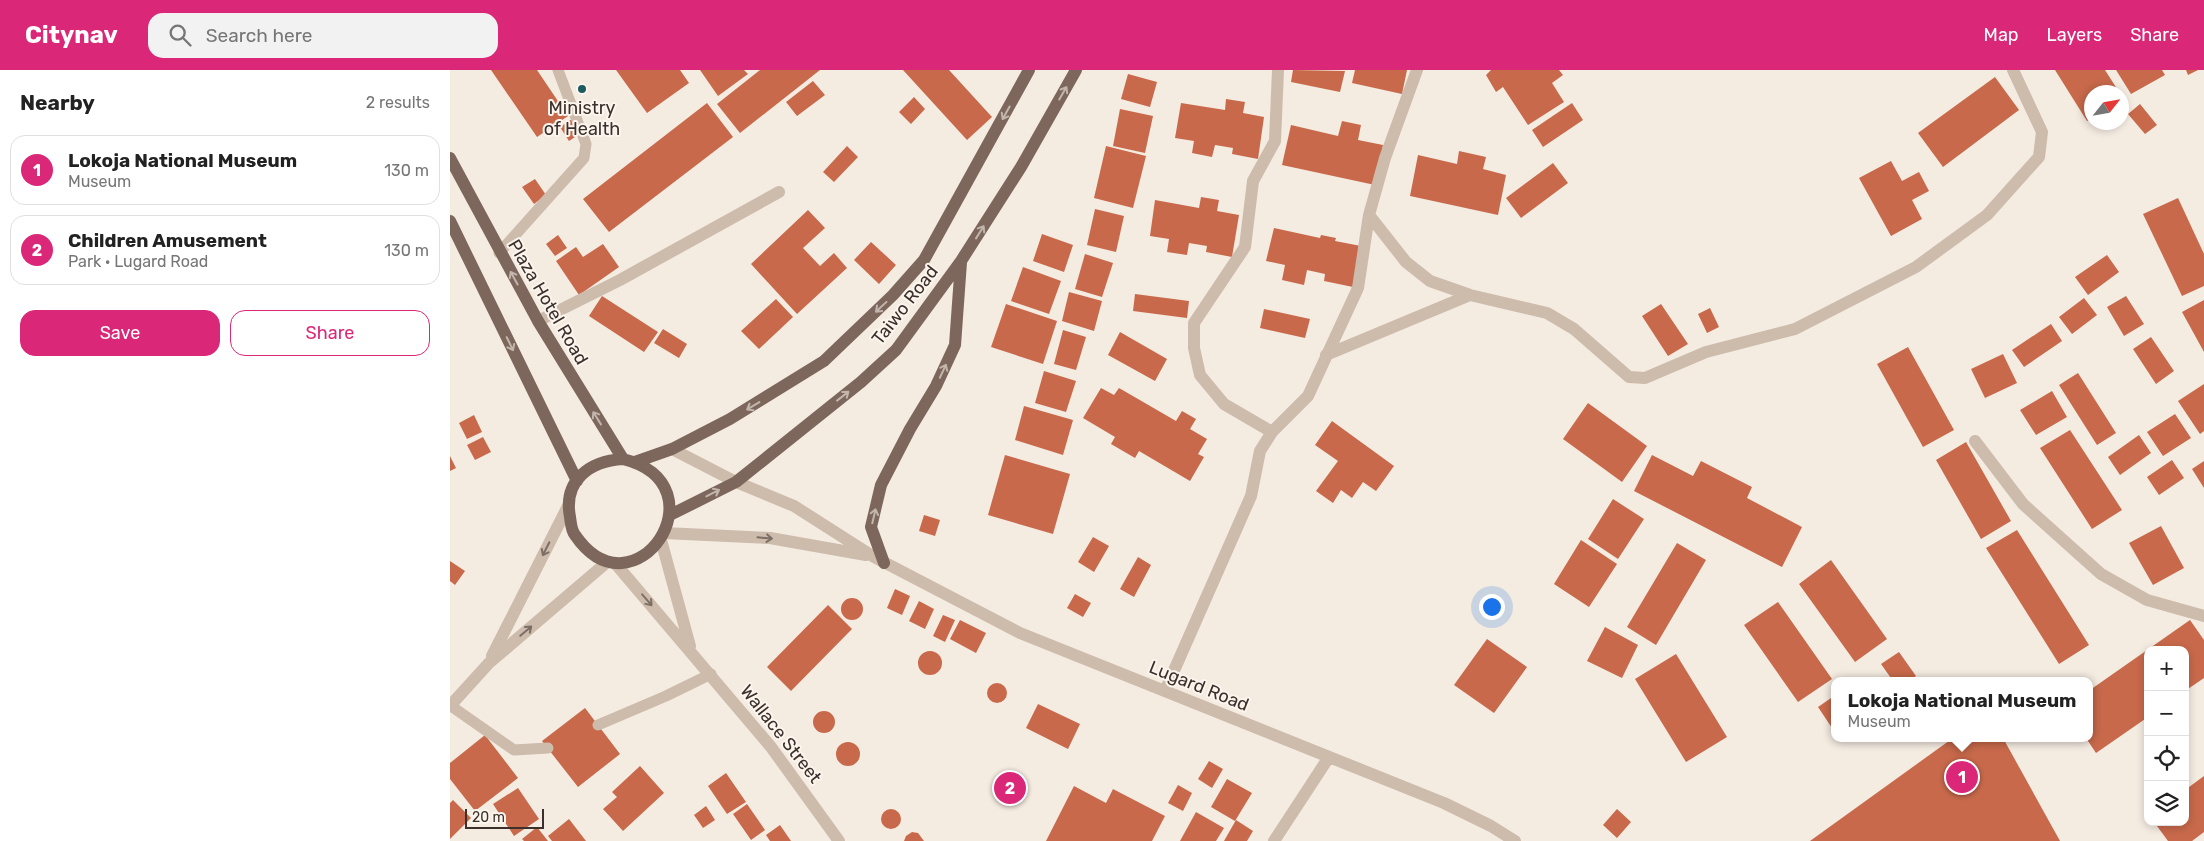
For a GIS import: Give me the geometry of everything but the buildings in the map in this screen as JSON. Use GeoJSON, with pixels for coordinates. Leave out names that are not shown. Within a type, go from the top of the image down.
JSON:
{"type":"FeatureCollection","features":[{"type":"Feature","properties":{"kind":"main road","name":"Taiwo Road"},"geometry":{"type":"LineString","coordinates":[[629,460],[672,450],[730,419],[824,361],[894,295],[924,260],[1029,70]]}},
{"type":"Feature","properties":{"kind":"main road","name":"Taiwo Road"},"geometry":{"type":"LineString","coordinates":[[670,515],[736,482],[861,382],[896,350],[961,261],[1021,167],[1076,70]]}},
{"type":"Feature","properties":{"kind":"main road","name":"Plaza Hotel Road"},"geometry":{"type":"LineString","coordinates":[[450,158],[499,253],[538,321],[629,460]]}},
{"type":"Feature","properties":{"kind":"main road"},"geometry":{"type":"LineString","coordinates":[[450,221],[577,481]]}},
{"type":"Feature","properties":{"kind":"main road"},"geometry":{"type":"LineString","coordinates":[[879,560],[871,527],[881,485],[910,429],[936,386],[955,345],[961,261]]}},
{"type":"Feature","properties":{"kind":"main road"},"geometry":{"type":"LineString","coordinates":[[609,460],[629,460],[648,468],[665,489],[670,515],[662,537],[640,557],[610,563],[590,552],[572,532],[568,506],[577,481],[586,471],[597,464],[609,460]]}},
{"type":"Feature","properties":{"kind":"street"},"geometry":{"type":"LineString","coordinates":[[1272,432],[1224,404],[1200,375],[1194,348],[1194,323],[1245,246],[1253,181],[1275,141],[1278,70]]}},
{"type":"Feature","properties":{"kind":"street"},"geometry":{"type":"LineString","coordinates":[[1165,691],[1251,496],[1260,451],[1272,432],[1308,396],[1358,288],[1369,214],[1385,158],[1417,70]]}},
{"type":"Feature","properties":{"kind":"street"},"geometry":{"type":"LineString","coordinates":[[1369,214],[1406,262],[1430,281],[1470,294],[1546,313],[1574,329],[1629,378],[1645,378],[1706,352],[1795,329],[1916,267],[1987,215],[2039,156],[2042,132],[2013,70]]}},
{"type":"Feature","properties":{"kind":"street"},"geometry":{"type":"LineString","coordinates":[[538,321],[620,280],[779,192]]}},
{"type":"Feature","properties":{"kind":"street"},"geometry":{"type":"LineString","coordinates":[[1326,355],[1470,294]]}},
{"type":"Feature","properties":{"kind":"street"},"geometry":{"type":"LineString","coordinates":[[1975,441],[2023,504],[2101,574],[2148,600],[2204,616]]}},
{"type":"Feature","properties":{"kind":"street"},"geometry":{"type":"LineString","coordinates":[[672,450],[736,482],[794,506],[879,560]]}},
{"type":"Feature","properties":{"kind":"street"},"geometry":{"type":"LineString","coordinates":[[489,662],[568,506]]}},
{"type":"Feature","properties":{"kind":"street"},"geometry":{"type":"LineString","coordinates":[[691,651],[662,537],[770,538],[879,560]]}},
{"type":"Feature","properties":{"kind":"street","name":"Lugard Road"},"geometry":{"type":"LineString","coordinates":[[879,560],[1020,633],[1444,804],[1491,826],[1515,841]]}},
{"type":"Feature","properties":{"kind":"street"},"geometry":{"type":"LineString","coordinates":[[450,706],[489,662],[610,563]]}},
{"type":"Feature","properties":{"kind":"street","name":"Wallace Street"},"geometry":{"type":"LineString","coordinates":[[610,563],[711,674],[771,747],[839,841]]}},
{"type":"Feature","properties":{"kind":"street"},"geometry":{"type":"LineString","coordinates":[[1274,841],[1330,757]]}},
{"type":"Feature","properties":{"kind":"lane"},"geometry":{"type":"LineString","coordinates":[[499,253],[584,158],[586,144],[558,70]]}},
{"type":"Feature","properties":{"kind":"lane"},"geometry":{"type":"LineString","coordinates":[[598,725],[666,696],[711,674]]}},
{"type":"Feature","properties":{"kind":"lane"},"geometry":{"type":"LineString","coordinates":[[450,706],[514,750],[548,748]]}},
{"type":"Feature","properties":{"kind":"place","name":"Ministry of Health"},"geometry":{"type":"Point","coordinates":[582,89]}},
{"type":"Feature","properties":{"kind":"place","name":"Lokoja National Museum"},"geometry":{"type":"Point","coordinates":[1962,777]}},
{"type":"Feature","properties":{"kind":"place","name":"Children Amusement"},"geometry":{"type":"Point","coordinates":[1010,788]}}]}
